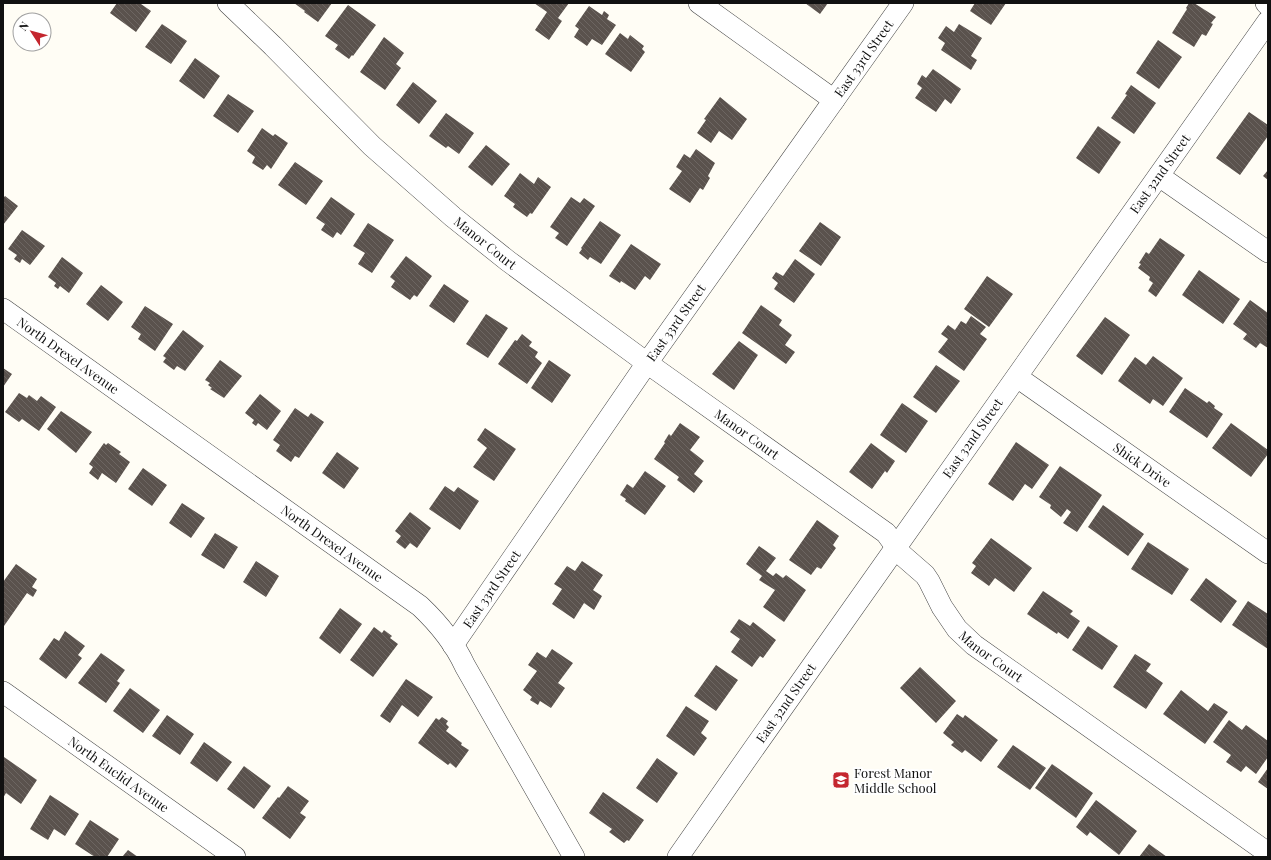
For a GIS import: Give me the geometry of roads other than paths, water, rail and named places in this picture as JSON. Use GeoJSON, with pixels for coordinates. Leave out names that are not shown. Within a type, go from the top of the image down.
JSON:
{"type":"FeatureCollection","features":[{"type":"Feature","properties":{"kind":"street","name":"Manor Court"},"geometry":{"type":"LineString","coordinates":[[228,3],[366,140],[431,199],[508,261],[647,363],[881,529],[893,541],[905,557],[925,575],[930,582],[942,608],[957,629],[974,645],[1268,853]]}},
{"type":"Feature","properties":{"kind":"street"},"geometry":{"type":"LineString","coordinates":[[699,3],[834,100]]}},
{"type":"Feature","properties":{"kind":"street","name":"East 33rd Street"},"geometry":{"type":"LineString","coordinates":[[453,645],[647,363],[903,3]]}},
{"type":"Feature","properties":{"kind":"street","name":"East 32nd Street"},"geometry":{"type":"LineString","coordinates":[[678,857],[896,546],[1268,21]]}},
{"type":"Feature","properties":{"kind":"street"},"geometry":{"type":"LineString","coordinates":[[1159,176],[1268,252]]}},
{"type":"Feature","properties":{"kind":"street","name":"North Drexel Avenue"},"geometry":{"type":"LineString","coordinates":[[3,309],[420,606],[440,626],[453,645],[574,857]]}},
{"type":"Feature","properties":{"kind":"street","name":"Shick Drive"},"geometry":{"type":"LineString","coordinates":[[1017,377],[1268,553]]}},
{"type":"Feature","properties":{"kind":"street","name":"North Euclid Avenue"},"geometry":{"type":"LineString","coordinates":[[3,692],[235,857]]}},
{"type":"Feature","properties":{"kind":"place","name":"Forest Manor Middle School"},"geometry":{"type":"Point","coordinates":[841,780]}}]}
